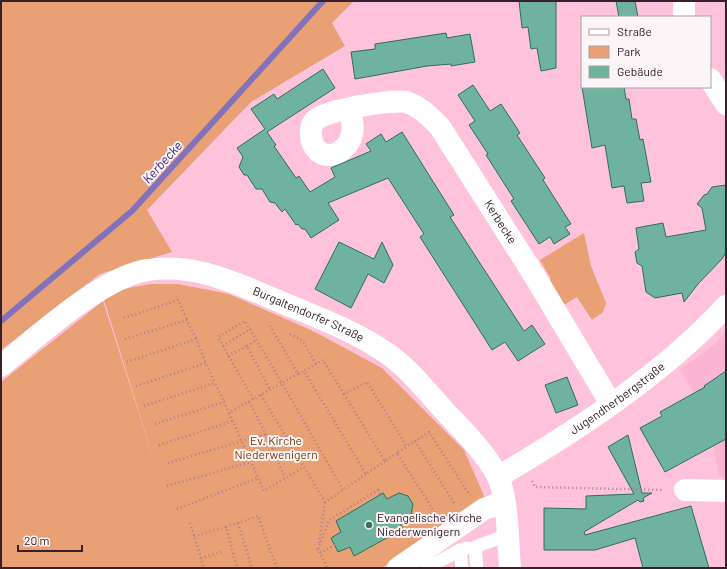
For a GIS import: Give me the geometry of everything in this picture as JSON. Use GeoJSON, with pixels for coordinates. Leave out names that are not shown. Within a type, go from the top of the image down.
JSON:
{"type":"FeatureCollection","features":[{"type":"Feature","properties":{"kind":"street"},"geometry":{"type":"LineString","coordinates":[[684,1],[684,16]]}},
{"type":"Feature","properties":{"kind":"street"},"geometry":{"type":"LineString","coordinates":[[711,81],[726,104]]}},
{"type":"Feature","properties":{"kind":"street","name":"Kerbecke"},"geometry":{"type":"LineString","coordinates":[[349,109],[390,101],[399,101],[415,106],[423,111],[440,127],[534,275],[611,404]]}},
{"type":"Feature","properties":{"kind":"street","name":"Burgaltendorfer Straße"},"geometry":{"type":"LineString","coordinates":[[1,366],[43,332],[106,285],[148,270],[179,269],[199,272],[235,283],[336,325],[388,354],[406,370],[479,448],[498,477],[504,502],[510,568]]}},
{"type":"Feature","properties":{"kind":"street","name":"Jugendherbergstraße"},"geometry":{"type":"LineString","coordinates":[[498,477],[611,404],[669,360],[726,306]]}},
{"type":"Feature","properties":{"kind":"street"},"geometry":{"type":"LineString","coordinates":[[685,490],[726,491]]}},
{"type":"Feature","properties":{"kind":"street"},"geometry":{"type":"LineString","coordinates":[[398,568],[484,508],[504,502]]}},
{"type":"Feature","properties":{"kind":"lane"},"geometry":{"type":"LineString","coordinates":[[427,568],[460,550],[475,547],[507,535]]}},
{"type":"Feature","properties":{"kind":"lane"},"geometry":{"type":"LineString","coordinates":[[475,547],[477,568]]}},
{"type":"Feature","properties":{"kind":"lane"},"geometry":{"type":"LineString","coordinates":[[460,550],[462,568]]}},
{"type":"Feature","properties":{"kind":"path"},"geometry":{"type":"LineString","coordinates":[[124,318],[178,300],[264,491],[304,467]]}},
{"type":"Feature","properties":{"kind":"path"},"geometry":{"type":"LineString","coordinates":[[125,339],[187,320]]}},
{"type":"Feature","properties":{"kind":"path"},"geometry":{"type":"LineString","coordinates":[[253,399],[218,337],[245,321],[343,490]]}},
{"type":"Feature","properties":{"kind":"path"},"geometry":{"type":"LineString","coordinates":[[270,326],[298,374]]}},
{"type":"Feature","properties":{"kind":"path"},"geometry":{"type":"LineString","coordinates":[[223,346],[250,329]]}},
{"type":"Feature","properties":{"kind":"path"},"geometry":{"type":"LineString","coordinates":[[290,334],[302,341],[316,364]]}},
{"type":"Feature","properties":{"kind":"path"},"geometry":{"type":"LineString","coordinates":[[128,362],[196,339]]}},
{"type":"Feature","properties":{"kind":"path"},"geometry":{"type":"LineString","coordinates":[[228,356],[256,340]]}},
{"type":"Feature","properties":{"kind":"path"},"geometry":{"type":"LineString","coordinates":[[246,346],[270,390]]}},
{"type":"Feature","properties":{"kind":"path"},"geometry":{"type":"LineString","coordinates":[[229,413],[323,360],[385,461]]}},
{"type":"Feature","properties":{"kind":"path"},"geometry":{"type":"LineString","coordinates":[[136,386],[206,363]]}},
{"type":"Feature","properties":{"kind":"path"},"geometry":{"type":"LineString","coordinates":[[304,371],[366,474]]}},
{"type":"Feature","properties":{"kind":"path"},"geometry":{"type":"LineString","coordinates":[[344,394],[367,382],[406,447]]}},
{"type":"Feature","properties":{"kind":"path"},"geometry":{"type":"LineString","coordinates":[[144,406],[215,383]]}},
{"type":"Feature","properties":{"kind":"path"},"geometry":{"type":"LineString","coordinates":[[261,395],[325,502],[318,549],[327,568]]}},
{"type":"Feature","properties":{"kind":"path"},"geometry":{"type":"LineString","coordinates":[[155,424],[224,402]]}},
{"type":"Feature","properties":{"kind":"path"},"geometry":{"type":"LineString","coordinates":[[249,402],[266,434],[285,478]]}},
{"type":"Feature","properties":{"kind":"path"},"geometry":{"type":"LineString","coordinates":[[159,445],[232,421]]}},
{"type":"Feature","properties":{"kind":"path"},"geometry":{"type":"LineString","coordinates":[[325,502],[429,432],[470,495]]}},
{"type":"Feature","properties":{"kind":"path"},"geometry":{"type":"LineString","coordinates":[[168,463],[266,434]]}},
{"type":"Feature","properties":{"kind":"path"},"geometry":{"type":"LineString","coordinates":[[415,441],[455,505]]}},
{"type":"Feature","properties":{"kind":"path"},"geometry":{"type":"LineString","coordinates":[[397,453],[437,517]]}},
{"type":"Feature","properties":{"kind":"path"},"geometry":{"type":"LineString","coordinates":[[167,486],[251,462]]}},
{"type":"Feature","properties":{"kind":"path"},"geometry":{"type":"LineString","coordinates":[[520,464],[535,487],[685,490]]}},
{"type":"Feature","properties":{"kind":"path"},"geometry":{"type":"LineString","coordinates":[[177,509],[258,478]]}},
{"type":"Feature","properties":{"kind":"path"},"geometry":{"type":"LineString","coordinates":[[318,549],[328,520],[378,490],[380,494]]}},
{"type":"Feature","properties":{"kind":"path"},"geometry":{"type":"LineString","coordinates":[[194,536],[258,516],[277,568]]}},
{"type":"Feature","properties":{"kind":"path"},"geometry":{"type":"LineString","coordinates":[[238,522],[252,568]]}},
{"type":"Feature","properties":{"kind":"path"},"geometry":{"type":"LineString","coordinates":[[190,523],[204,568]]}},
{"type":"Feature","properties":{"kind":"path"},"geometry":{"type":"LineString","coordinates":[[226,527],[237,568]]}},
{"type":"Feature","properties":{"kind":"path"},"geometry":{"type":"LineString","coordinates":[[320,553],[335,545]]}},
{"type":"Feature","properties":{"kind":"path"},"geometry":{"type":"LineString","coordinates":[[201,558],[221,552]]}},
{"type":"Feature","properties":{"kind":"shaded area"},"geometry":{"type":"Polygon","coordinates":[[[726,332],[726,479],[719,476],[708,417],[680,369],[714,345],[726,332]]]}},
{"type":"Feature","properties":{"kind":"green space"},"geometry":{"type":"Polygon","coordinates":[[[1,1],[354,1],[332,23],[345,46],[251,102],[147,210],[172,252],[100,274],[1,350],[1,1]]]}},
{"type":"Feature","properties":{"kind":"green space"},"geometry":{"type":"Polygon","coordinates":[[[584,233],[591,266],[606,303],[603,312],[592,320],[577,297],[562,306],[547,282],[551,279],[540,260],[584,233]]]}},
{"type":"Feature","properties":{"kind":"green space","name":"Ev. Kirche Niederwenigern"},"geometry":{"type":"Polygon","coordinates":[[[150,284],[178,284],[229,294],[313,331],[382,368],[464,450],[485,498],[382,568],[1,568],[1,382],[103,301],[158,473],[104,300],[124,289],[150,284]]]}},
{"type":"Feature","properties":{"kind":"building"},"geometry":{"type":"Polygon","coordinates":[[[519,1],[556,1],[556,68],[541,71],[537,48],[531,49],[528,27],[522,28],[519,1]]]}},
{"type":"Feature","properties":{"kind":"building"},"geometry":{"type":"Polygon","coordinates":[[[616,1],[635,1],[638,16],[619,16],[616,1]]]}},
{"type":"Feature","properties":{"kind":"building"},"geometry":{"type":"Polygon","coordinates":[[[446,33],[447,38],[470,34],[475,62],[451,66],[451,64],[427,66],[355,79],[351,52],[375,49],[375,44],[446,33]]]}},
{"type":"Feature","properties":{"kind":"building"},"geometry":{"type":"Polygon","coordinates":[[[323,69],[335,88],[267,132],[276,145],[274,146],[296,178],[299,176],[310,192],[335,177],[331,168],[371,151],[366,144],[381,134],[386,142],[402,132],[454,215],[450,217],[524,331],[532,325],[545,344],[518,361],[505,342],[492,350],[420,237],[424,234],[388,178],[328,203],[339,220],[311,238],[305,229],[302,229],[298,224],[296,225],[285,209],[282,212],[275,203],[270,202],[262,189],[256,189],[247,175],[244,175],[239,167],[243,157],[237,148],[265,129],[251,109],[274,94],[277,99],[323,69]]]}},
{"type":"Feature","properties":{"kind":"building"},"geometry":{"type":"Polygon","coordinates":[[[473,85],[490,111],[501,104],[520,133],[517,135],[545,178],[543,180],[571,224],[565,227],[570,234],[554,244],[550,237],[539,244],[511,201],[514,199],[469,125],[475,121],[458,95],[473,85]]]}},
{"type":"Feature","properties":{"kind":"building"},"geometry":{"type":"Polygon","coordinates":[[[582,88],[624,88],[626,99],[629,99],[632,119],[636,119],[640,140],[643,139],[651,182],[641,183],[644,201],[627,203],[624,186],[612,188],[605,145],[592,148],[582,88]]]}},
{"type":"Feature","properties":{"kind":"building"},"geometry":{"type":"Polygon","coordinates":[[[726,185],[726,252],[722,259],[698,284],[684,302],[682,293],[655,298],[646,292],[642,266],[637,263],[635,252],[639,249],[636,228],[663,223],[666,237],[706,230],[702,208],[697,204],[712,187],[726,185]]]}},
{"type":"Feature","properties":{"kind":"building"},"geometry":{"type":"Polygon","coordinates":[[[339,242],[374,259],[382,242],[393,265],[384,283],[368,274],[351,308],[315,289],[339,242]]]}},
{"type":"Feature","properties":{"kind":"building"},"geometry":{"type":"Polygon","coordinates":[[[726,371],[726,439],[665,472],[640,428],[662,416],[660,412],[705,387],[704,386],[726,371]]]}},
{"type":"Feature","properties":{"kind":"building"},"geometry":{"type":"Polygon","coordinates":[[[567,377],[578,405],[556,413],[545,385],[567,377]]]}},
{"type":"Feature","properties":{"kind":"building"},"geometry":{"type":"Polygon","coordinates":[[[628,435],[642,493],[652,493],[643,498],[644,501],[640,502],[638,500],[584,532],[585,535],[691,506],[709,568],[643,568],[635,538],[595,550],[544,550],[544,508],[586,509],[586,496],[634,494],[608,447],[628,435]]]}},
{"type":"Feature","properties":{"kind":"building","name":"Evangelische Kirche Niederwenigern"},"geometry":{"type":"Polygon","coordinates":[[[383,493],[387,499],[399,493],[408,496],[413,504],[411,515],[399,522],[403,529],[354,556],[350,547],[338,552],[331,538],[341,532],[336,521],[383,493]]]}},
{"type":"Feature","properties":{"kind":"waterway","name":"Kerbecke"},"geometry":{"type":"LineString","coordinates":[[1,321],[132,211],[323,1]]}},
{"type":"Feature","properties":{"kind":"place","name":"Evangelische Kirche Niederwenigern"},"geometry":{"type":"Point","coordinates":[369,525]}}]}
